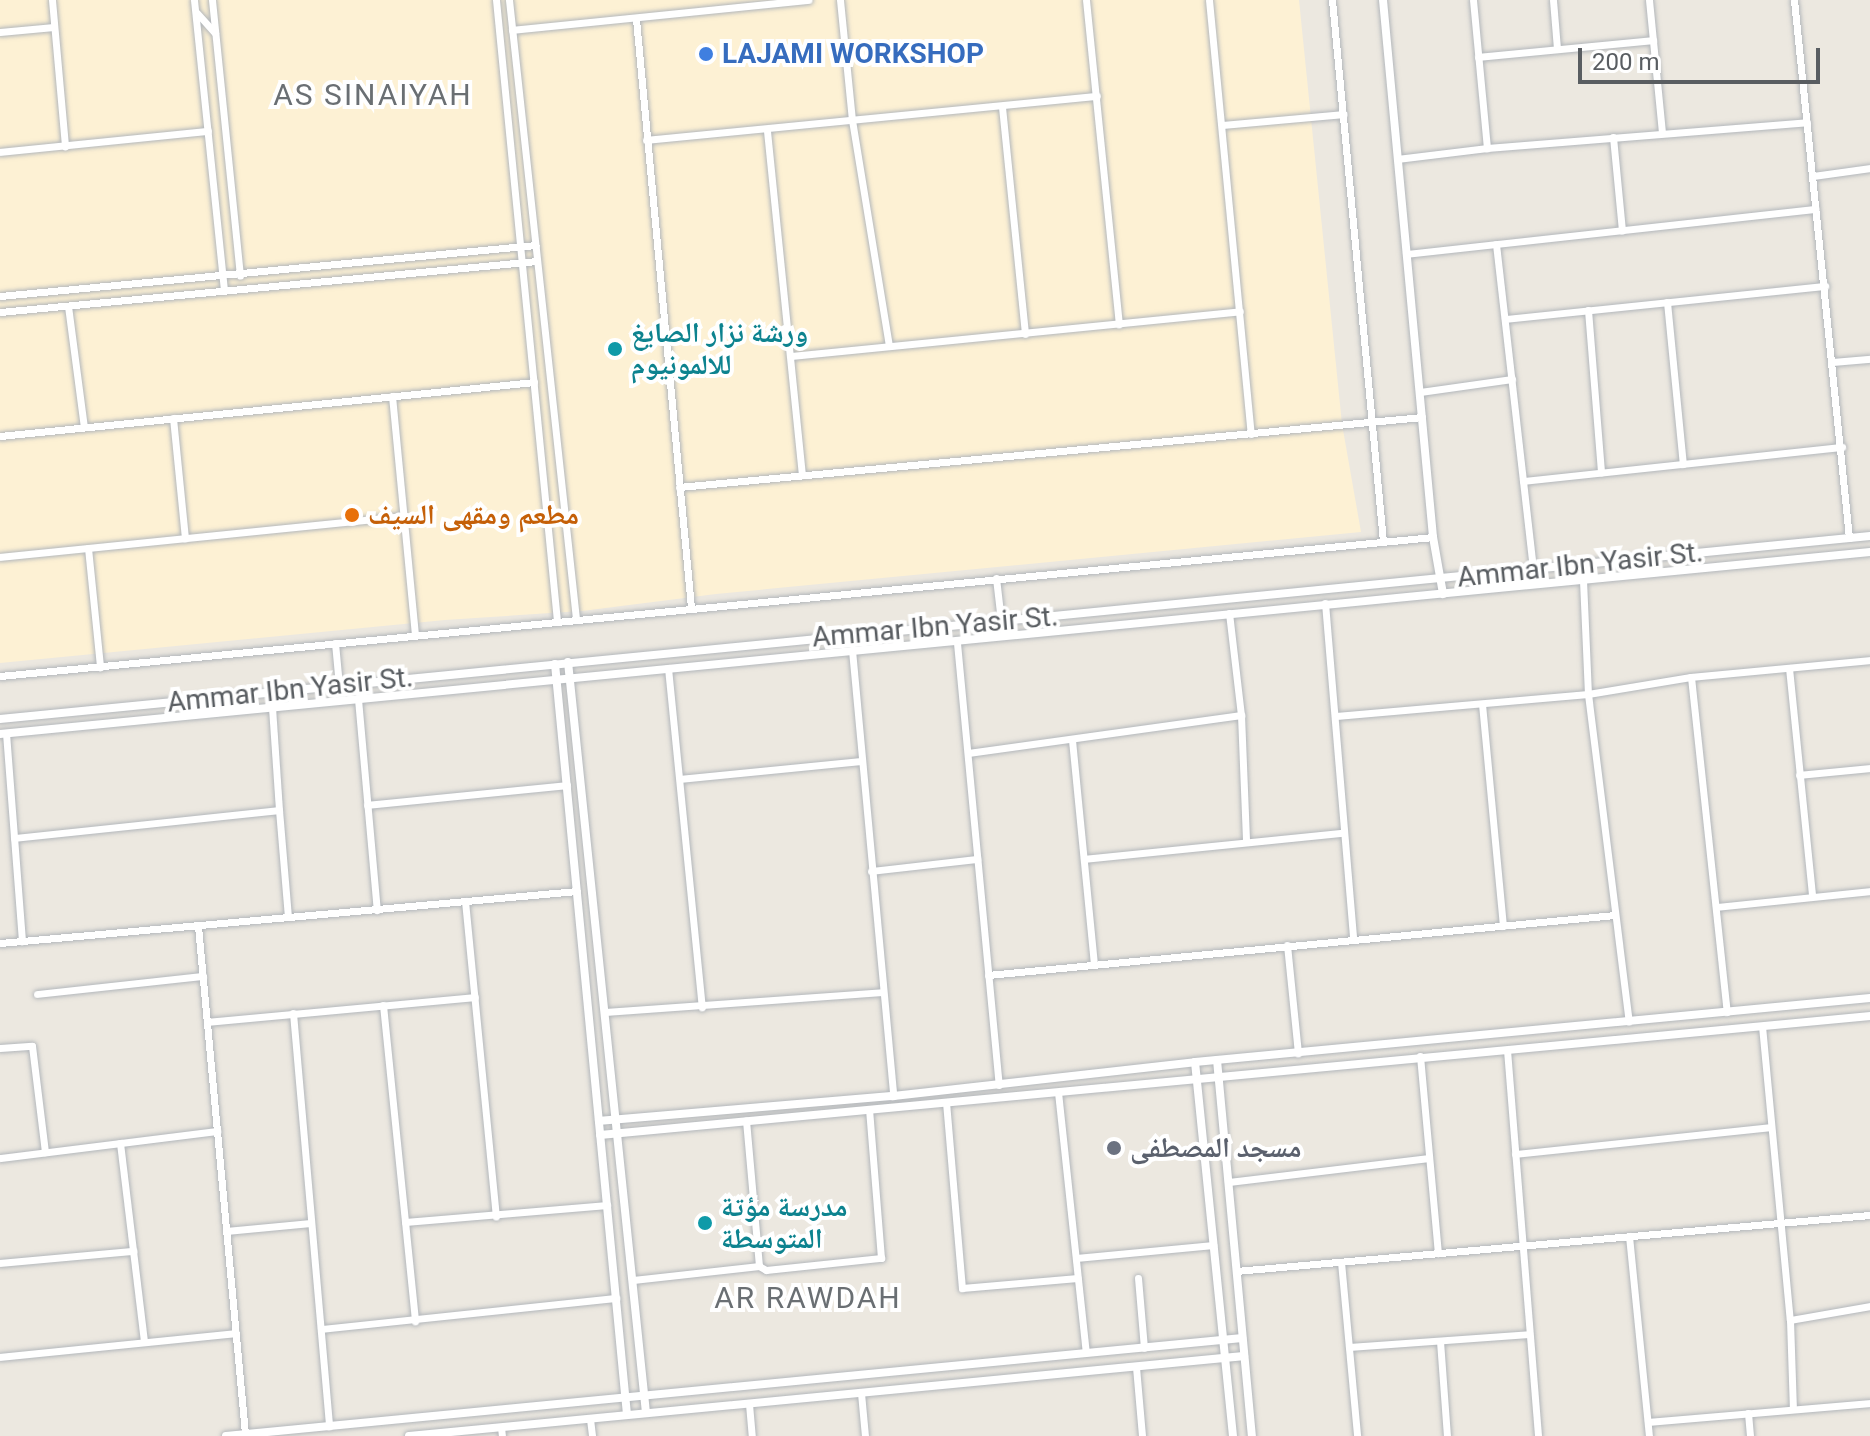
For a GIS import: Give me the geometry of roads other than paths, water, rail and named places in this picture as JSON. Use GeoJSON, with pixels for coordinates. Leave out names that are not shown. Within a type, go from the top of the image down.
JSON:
{"type":"FeatureCollection","features":[{"type":"Feature","properties":{"kind":"street"},"geometry":{"type":"LineString","coordinates":[[52,0],[65,146]]}},
{"type":"Feature","properties":{"kind":"street"},"geometry":{"type":"LineString","coordinates":[[194,0],[224,289]]}},
{"type":"Feature","properties":{"kind":"street"},"geometry":{"type":"LineString","coordinates":[[212,0],[241,287]]}},
{"type":"Feature","properties":{"kind":"street"},"geometry":{"type":"LineString","coordinates":[[496,0],[557,621]]}},
{"type":"Feature","properties":{"kind":"street"},"geometry":{"type":"LineString","coordinates":[[509,0],[576,619]]}},
{"type":"Feature","properties":{"kind":"street"},"geometry":{"type":"LineString","coordinates":[[512,30],[808,0]]}},
{"type":"Feature","properties":{"kind":"street"},"geometry":{"type":"LineString","coordinates":[[840,0],[852,120],[889,345]]}},
{"type":"Feature","properties":{"kind":"street"},"geometry":{"type":"LineString","coordinates":[[1086,0],[1119,324]]}},
{"type":"Feature","properties":{"kind":"street"},"geometry":{"type":"LineString","coordinates":[[1209,0],[1251,434]]}},
{"type":"Feature","properties":{"kind":"street"},"geometry":{"type":"LineString","coordinates":[[1332,0],[1383,542]]}},
{"type":"Feature","properties":{"kind":"street"},"geometry":{"type":"LineString","coordinates":[[1383,0],[1433,537],[1443,594]]}},
{"type":"Feature","properties":{"kind":"street"},"geometry":{"type":"LineString","coordinates":[[1473,0],[1487,148]]}},
{"type":"Feature","properties":{"kind":"street"},"geometry":{"type":"LineString","coordinates":[[1553,0],[1557,49]]}},
{"type":"Feature","properties":{"kind":"street"},"geometry":{"type":"LineString","coordinates":[[1649,0],[1662,132]]}},
{"type":"Feature","properties":{"kind":"street"},"geometry":{"type":"LineString","coordinates":[[1794,0],[1849,538]]}},
{"type":"Feature","properties":{"kind":"street"},"geometry":{"type":"LineString","coordinates":[[195,12],[215,33]]}},
{"type":"Feature","properties":{"kind":"street"},"geometry":{"type":"LineString","coordinates":[[636,19],[691,607]]}},
{"type":"Feature","properties":{"kind":"street"},"geometry":{"type":"LineString","coordinates":[[0,32],[54,27]]}},
{"type":"Feature","properties":{"kind":"street"},"geometry":{"type":"LineString","coordinates":[[1478,57],[1653,40]]}},
{"type":"Feature","properties":{"kind":"street"},"geometry":{"type":"LineString","coordinates":[[646,140],[767,131],[1097,96]]}},
{"type":"Feature","properties":{"kind":"street"},"geometry":{"type":"LineString","coordinates":[[1002,107],[1025,334]]}},
{"type":"Feature","properties":{"kind":"street"},"geometry":{"type":"LineString","coordinates":[[1223,125],[1343,114]]}},
{"type":"Feature","properties":{"kind":"street"},"geometry":{"type":"LineString","coordinates":[[1397,159],[1662,132],[1807,122]]}},
{"type":"Feature","properties":{"kind":"street"},"geometry":{"type":"LineString","coordinates":[[0,152],[208,131]]}},
{"type":"Feature","properties":{"kind":"street"},"geometry":{"type":"LineString","coordinates":[[767,131],[802,475]]}},
{"type":"Feature","properties":{"kind":"street"},"geometry":{"type":"LineString","coordinates":[[1613,137],[1622,231]]}},
{"type":"Feature","properties":{"kind":"street"},"geometry":{"type":"LineString","coordinates":[[1813,176],[1870,168]]}},
{"type":"Feature","properties":{"kind":"street"},"geometry":{"type":"LineString","coordinates":[[1406,254],[1816,209]]}},
{"type":"Feature","properties":{"kind":"street"},"geometry":{"type":"LineString","coordinates":[[1496,244],[1533,569]]}},
{"type":"Feature","properties":{"kind":"street"},"geometry":{"type":"LineString","coordinates":[[0,296],[536,245]]}},
{"type":"Feature","properties":{"kind":"street"},"geometry":{"type":"LineString","coordinates":[[0,312],[537,261]]}},
{"type":"Feature","properties":{"kind":"street"},"geometry":{"type":"LineString","coordinates":[[1505,319],[1825,286]]}},
{"type":"Feature","properties":{"kind":"street"},"geometry":{"type":"LineString","coordinates":[[1667,302],[1683,464]]}},
{"type":"Feature","properties":{"kind":"street"},"geometry":{"type":"LineString","coordinates":[[68,306],[84,427]]}},
{"type":"Feature","properties":{"kind":"street"},"geometry":{"type":"LineString","coordinates":[[1588,310],[1601,472]]}},
{"type":"Feature","properties":{"kind":"street"},"geometry":{"type":"LineString","coordinates":[[792,356],[1240,311]]}},
{"type":"Feature","properties":{"kind":"street"},"geometry":{"type":"LineString","coordinates":[[1833,362],[1870,359]]}},
{"type":"Feature","properties":{"kind":"street"},"geometry":{"type":"LineString","coordinates":[[1420,392],[1512,379]]}},
{"type":"Feature","properties":{"kind":"street"},"geometry":{"type":"LineString","coordinates":[[0,436],[534,382]]}},
{"type":"Feature","properties":{"kind":"street"},"geometry":{"type":"LineString","coordinates":[[392,396],[415,635]]}},
{"type":"Feature","properties":{"kind":"street"},"geometry":{"type":"LineString","coordinates":[[679,487],[1422,417]]}},
{"type":"Feature","properties":{"kind":"street"},"geometry":{"type":"LineString","coordinates":[[173,418],[185,538]]}},
{"type":"Feature","properties":{"kind":"street"},"geometry":{"type":"LineString","coordinates":[[1523,481],[1842,447]]}},
{"type":"Feature","properties":{"kind":"street"},"geometry":{"type":"LineString","coordinates":[[0,557],[403,516]]}},
{"type":"Feature","properties":{"kind":"street","name":"Ammar Ibn Yasir St."},"geometry":{"type":"LineString","coordinates":[[0,719],[1870,536]]}},
{"type":"Feature","properties":{"kind":"street"},"geometry":{"type":"LineString","coordinates":[[0,676],[1433,537]]}},
{"type":"Feature","properties":{"kind":"street"},"geometry":{"type":"LineString","coordinates":[[88,548],[100,667]]}},
{"type":"Feature","properties":{"kind":"street","name":"Ammar Ibn Yasir St."},"geometry":{"type":"LineString","coordinates":[[3,734],[1870,552]]}},
{"type":"Feature","properties":{"kind":"street"},"geometry":{"type":"LineString","coordinates":[[996,578],[1001,621]]}},
{"type":"Feature","properties":{"kind":"street"},"geometry":{"type":"LineString","coordinates":[[1583,580],[1588,694],[1629,1021]]}},
{"type":"Feature","properties":{"kind":"street"},"geometry":{"type":"LineString","coordinates":[[1325,603],[1353,939]]}},
{"type":"Feature","properties":{"kind":"street"},"geometry":{"type":"LineString","coordinates":[[1229,613],[1241,715],[1246,841]]}},
{"type":"Feature","properties":{"kind":"street"},"geometry":{"type":"LineString","coordinates":[[335,643],[339,685]]}},
{"type":"Feature","properties":{"kind":"street"},"geometry":{"type":"LineString","coordinates":[[957,643],[999,1085]]}},
{"type":"Feature","properties":{"kind":"street"},"geometry":{"type":"LineString","coordinates":[[852,650],[893,1096]]}},
{"type":"Feature","properties":{"kind":"street"},"geometry":{"type":"LineString","coordinates":[[1336,716],[1588,694],[1691,677],[1870,660]]}},
{"type":"Feature","properties":{"kind":"street"},"geometry":{"type":"LineString","coordinates":[[568,662],[646,1413]]}},
{"type":"Feature","properties":{"kind":"street"},"geometry":{"type":"LineString","coordinates":[[555,664],[627,1415]]}},
{"type":"Feature","properties":{"kind":"street"},"geometry":{"type":"LineString","coordinates":[[668,668],[702,1007]]}},
{"type":"Feature","properties":{"kind":"street"},"geometry":{"type":"LineString","coordinates":[[1789,668],[1812,896]]}},
{"type":"Feature","properties":{"kind":"street"},"geometry":{"type":"LineString","coordinates":[[1691,677],[1727,1012]]}},
{"type":"Feature","properties":{"kind":"street"},"geometry":{"type":"LineString","coordinates":[[358,699],[377,910]]}},
{"type":"Feature","properties":{"kind":"street"},"geometry":{"type":"LineString","coordinates":[[1482,704],[1503,926]]}},
{"type":"Feature","properties":{"kind":"street"},"geometry":{"type":"LineString","coordinates":[[272,707],[288,917]]}},
{"type":"Feature","properties":{"kind":"street"},"geometry":{"type":"LineString","coordinates":[[968,753],[1241,715]]}},
{"type":"Feature","properties":{"kind":"street"},"geometry":{"type":"LineString","coordinates":[[3,734],[22,941]]}},
{"type":"Feature","properties":{"kind":"street"},"geometry":{"type":"LineString","coordinates":[[1072,740],[1094,964]]}},
{"type":"Feature","properties":{"kind":"street"},"geometry":{"type":"LineString","coordinates":[[680,779],[860,761]]}},
{"type":"Feature","properties":{"kind":"street"},"geometry":{"type":"LineString","coordinates":[[1799,775],[1870,768]]}},
{"type":"Feature","properties":{"kind":"street"},"geometry":{"type":"LineString","coordinates":[[367,805],[567,785]]}},
{"type":"Feature","properties":{"kind":"street"},"geometry":{"type":"LineString","coordinates":[[14,838],[279,810]]}},
{"type":"Feature","properties":{"kind":"street"},"geometry":{"type":"LineString","coordinates":[[1084,859],[1342,833]]}},
{"type":"Feature","properties":{"kind":"street"},"geometry":{"type":"LineString","coordinates":[[871,871],[977,859]]}},
{"type":"Feature","properties":{"kind":"street"},"geometry":{"type":"LineString","coordinates":[[0,943],[577,891]]}},
{"type":"Feature","properties":{"kind":"street"},"geometry":{"type":"LineString","coordinates":[[1716,907],[1870,891]]}},
{"type":"Feature","properties":{"kind":"street"},"geometry":{"type":"LineString","coordinates":[[465,901],[496,1216]]}},
{"type":"Feature","properties":{"kind":"street"},"geometry":{"type":"LineString","coordinates":[[988,975],[1614,915]]}},
{"type":"Feature","properties":{"kind":"street"},"geometry":{"type":"LineString","coordinates":[[198,926],[245,1434]]}},
{"type":"Feature","properties":{"kind":"street"},"geometry":{"type":"LineString","coordinates":[[1287,945],[1298,1053]]}},
{"type":"Feature","properties":{"kind":"street"},"geometry":{"type":"LineString","coordinates":[[37,994],[203,976]]}},
{"type":"Feature","properties":{"kind":"street"},"geometry":{"type":"LineString","coordinates":[[605,1012],[882,992]]}},
{"type":"Feature","properties":{"kind":"street"},"geometry":{"type":"LineString","coordinates":[[207,1022],[475,997]]}},
{"type":"Feature","properties":{"kind":"street"},"geometry":{"type":"LineString","coordinates":[[599,1121],[893,1096],[1195,1062],[1870,998]]}},
{"type":"Feature","properties":{"kind":"street"},"geometry":{"type":"LineString","coordinates":[[383,1005],[415,1321]]}},
{"type":"Feature","properties":{"kind":"street"},"geometry":{"type":"LineString","coordinates":[[293,1013],[329,1426]]}},
{"type":"Feature","properties":{"kind":"street"},"geometry":{"type":"LineString","coordinates":[[600,1135],[1870,1016]]}},
{"type":"Feature","properties":{"kind":"street"},"geometry":{"type":"LineString","coordinates":[[1762,1026],[1790,1320],[1793,1409]]}},
{"type":"Feature","properties":{"kind":"street"},"geometry":{"type":"LineString","coordinates":[[0,1048],[32,1046],[45,1152]]}},
{"type":"Feature","properties":{"kind":"street"},"geometry":{"type":"LineString","coordinates":[[1507,1050],[1538,1436]]}},
{"type":"Feature","properties":{"kind":"street"},"geometry":{"type":"LineString","coordinates":[[1420,1056],[1438,1253]]}},
{"type":"Feature","properties":{"kind":"street"},"geometry":{"type":"LineString","coordinates":[[1217,1060],[1252,1436]]}},
{"type":"Feature","properties":{"kind":"street"},"geometry":{"type":"LineString","coordinates":[[1195,1062],[1233,1436]]}},
{"type":"Feature","properties":{"kind":"street"},"geometry":{"type":"LineString","coordinates":[[1058,1092],[1086,1353]]}},
{"type":"Feature","properties":{"kind":"street"},"geometry":{"type":"LineString","coordinates":[[946,1102],[962,1288],[1078,1278]]}},
{"type":"Feature","properties":{"kind":"street"},"geometry":{"type":"LineString","coordinates":[[633,1280],[759,1266],[766,1270],[881,1258],[869,1109]]}},
{"type":"Feature","properties":{"kind":"street"},"geometry":{"type":"LineString","coordinates":[[746,1121],[759,1266]]}},
{"type":"Feature","properties":{"kind":"street"},"geometry":{"type":"LineString","coordinates":[[1515,1154],[1771,1127]]}},
{"type":"Feature","properties":{"kind":"street"},"geometry":{"type":"LineString","coordinates":[[0,1158],[217,1131]]}},
{"type":"Feature","properties":{"kind":"street"},"geometry":{"type":"LineString","coordinates":[[120,1143],[144,1342]]}},
{"type":"Feature","properties":{"kind":"street"},"geometry":{"type":"LineString","coordinates":[[1228,1182],[1428,1158]]}},
{"type":"Feature","properties":{"kind":"street"},"geometry":{"type":"LineString","coordinates":[[405,1222],[607,1205]]}},
{"type":"Feature","properties":{"kind":"street"},"geometry":{"type":"LineString","coordinates":[[1236,1271],[1870,1215]]}},
{"type":"Feature","properties":{"kind":"street"},"geometry":{"type":"LineString","coordinates":[[226,1231],[311,1223]]}},
{"type":"Feature","properties":{"kind":"street"},"geometry":{"type":"LineString","coordinates":[[1629,1236],[1649,1436]]}},
{"type":"Feature","properties":{"kind":"street"},"geometry":{"type":"LineString","coordinates":[[1076,1258],[1213,1245]]}},
{"type":"Feature","properties":{"kind":"street"},"geometry":{"type":"LineString","coordinates":[[0,1263],[133,1251]]}},
{"type":"Feature","properties":{"kind":"street"},"geometry":{"type":"LineString","coordinates":[[1341,1262],[1357,1436]]}},
{"type":"Feature","properties":{"kind":"street"},"geometry":{"type":"LineString","coordinates":[[1138,1278],[1144,1348]]}},
{"type":"Feature","properties":{"kind":"street"},"geometry":{"type":"LineString","coordinates":[[321,1329],[616,1298]]}},
{"type":"Feature","properties":{"kind":"street"},"geometry":{"type":"LineString","coordinates":[[1790,1320],[1870,1306]]}},
{"type":"Feature","properties":{"kind":"street"},"geometry":{"type":"LineString","coordinates":[[0,1357],[236,1333]]}},
{"type":"Feature","properties":{"kind":"street"},"geometry":{"type":"LineString","coordinates":[[1349,1347],[1529,1334]]}},
{"type":"Feature","properties":{"kind":"street"},"geometry":{"type":"LineString","coordinates":[[226,1436],[1242,1338]]}},
{"type":"Feature","properties":{"kind":"street"},"geometry":{"type":"LineString","coordinates":[[1440,1341],[1447,1436]]}},
{"type":"Feature","properties":{"kind":"street"},"geometry":{"type":"LineString","coordinates":[[409,1436],[502,1432],[646,1413],[1244,1356]]}},
{"type":"Feature","properties":{"kind":"street"},"geometry":{"type":"LineString","coordinates":[[1136,1367],[1142,1436]]}},
{"type":"Feature","properties":{"kind":"street"},"geometry":{"type":"LineString","coordinates":[[861,1393],[865,1436]]}},
{"type":"Feature","properties":{"kind":"street"},"geometry":{"type":"LineString","coordinates":[[1648,1422],[1870,1403]]}},
{"type":"Feature","properties":{"kind":"street"},"geometry":{"type":"LineString","coordinates":[[749,1404],[752,1436]]}},
{"type":"Feature","properties":{"kind":"street"},"geometry":{"type":"LineString","coordinates":[[1748,1413],[1750,1436]]}},
{"type":"Feature","properties":{"kind":"street"},"geometry":{"type":"LineString","coordinates":[[590,1419],[592,1436]]}},
{"type":"Feature","properties":{"kind":"place","name":"LAJAMI WORKSHOP"},"geometry":{"type":"Point","coordinates":[706,54]}},
{"type":"Feature","properties":{"kind":"place","name":"ورشة نزار الصايغ للالمونيوم"},"geometry":{"type":"Point","coordinates":[615,349]}},
{"type":"Feature","properties":{"kind":"place","name":"مطعم ومقهى السيف"},"geometry":{"type":"Point","coordinates":[352,515]}},
{"type":"Feature","properties":{"kind":"place","name":"مسجد المصطفى"},"geometry":{"type":"Point","coordinates":[1114,1148]}},
{"type":"Feature","properties":{"kind":"place","name":"مدرسة مؤتة المتوسطة"},"geometry":{"type":"Point","coordinates":[705,1223]}},
{"type":"Feature","properties":{"kind":"district","name":"AS SINAIYAH"},"geometry":{"type":"Point","coordinates":[373,95]}},
{"type":"Feature","properties":{"kind":"district","name":"AR RAWDAH"},"geometry":{"type":"Point","coordinates":[808,1298]}}]}
